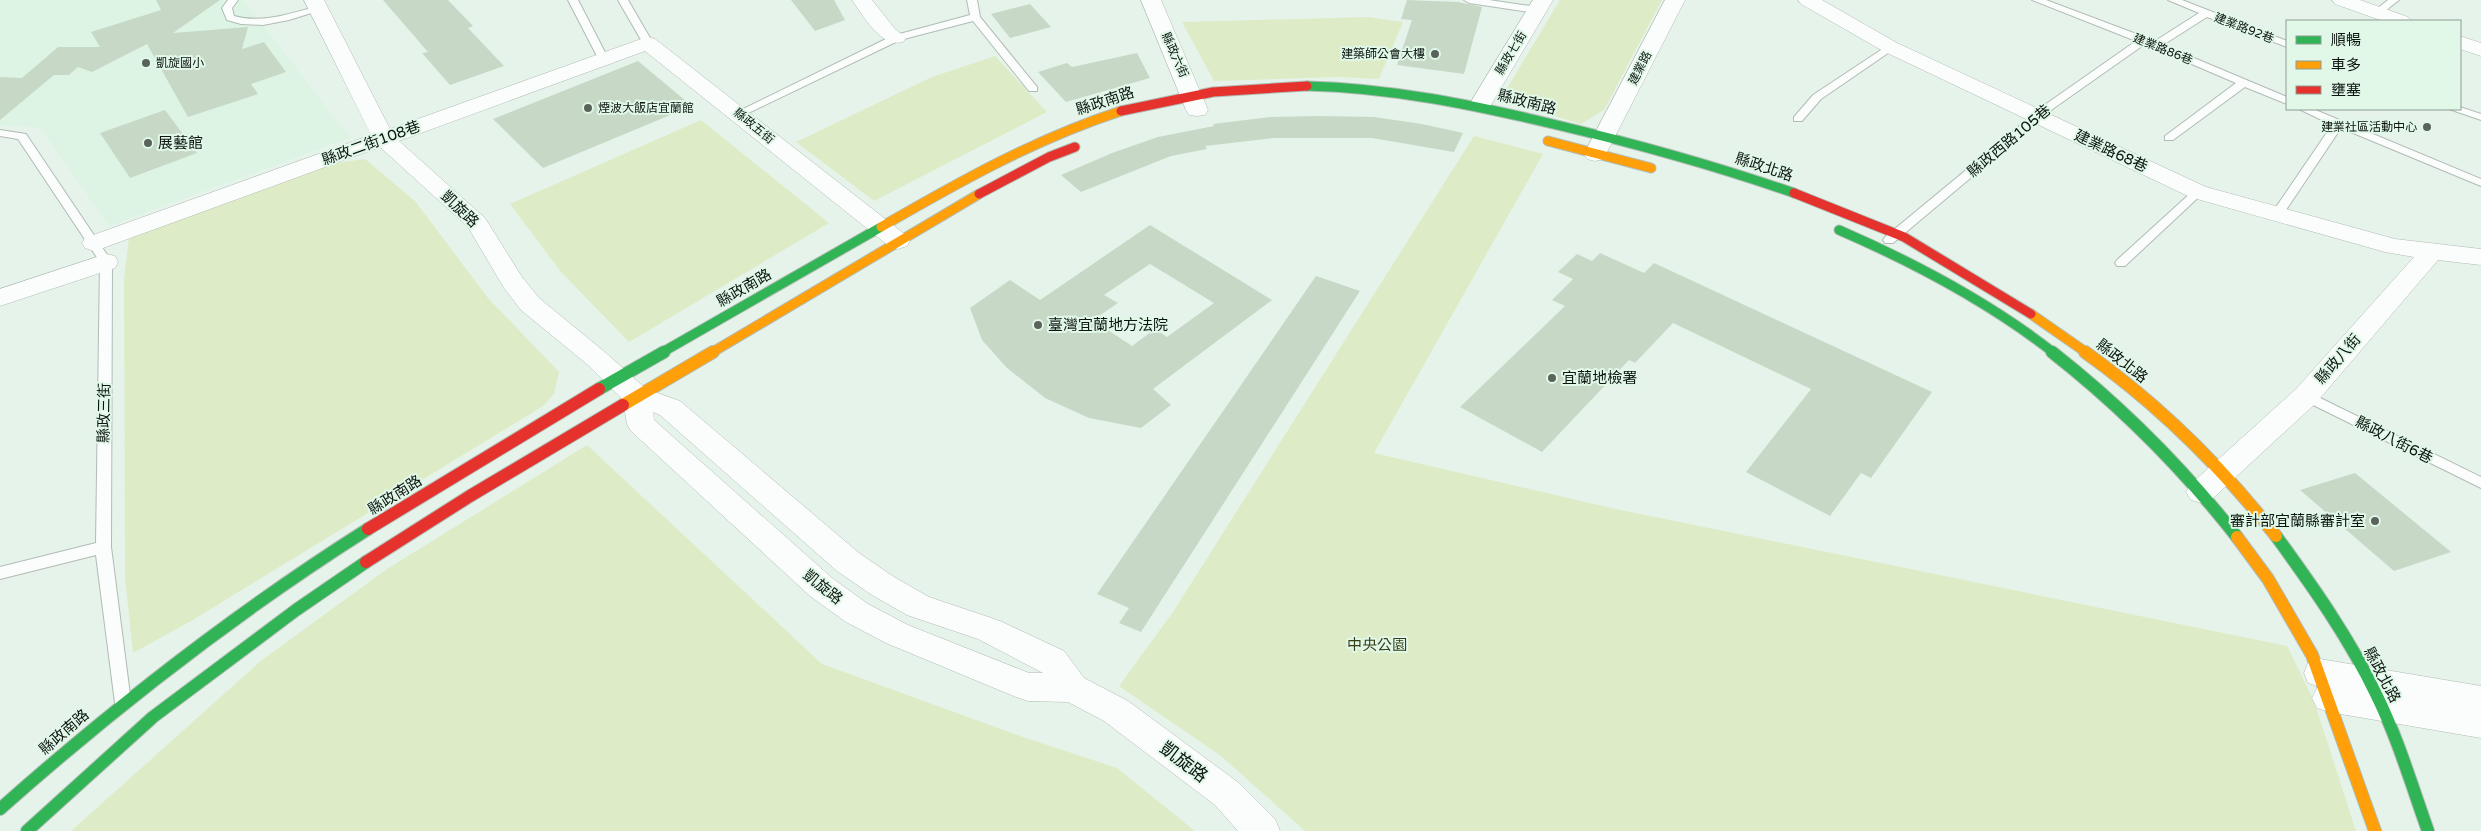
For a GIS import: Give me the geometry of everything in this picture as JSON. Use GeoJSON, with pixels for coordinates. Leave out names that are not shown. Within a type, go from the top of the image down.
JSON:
{"type":"FeatureCollection","features":[{"type":"Feature","properties":{"kind":"street"},"geometry":{"type":"LineString","coordinates":[[862,0],[888,33],[896,38]]}},
{"type":"Feature","properties":{"kind":"street","name":"縣政六街"},"geometry":{"type":"LineString","coordinates":[[1150,0],[1196,106]]}},
{"type":"Feature","properties":{"kind":"street","name":"建業路"},"geometry":{"type":"LineString","coordinates":[[1600,145],[1675,0]]}},
{"type":"Feature","properties":{"kind":"street"},"geometry":{"type":"LineString","coordinates":[[2342,0],[2398,20]]}},
{"type":"Feature","properties":{"kind":"street","name":"建業路68巷"},"geometry":{"type":"LineString","coordinates":[[1813,1],[1890,47],[2198,192],[2276,216],[2394,247],[2432,252]]}},
{"type":"Feature","properties":{"kind":"street","name":"凱旋路"},"geometry":{"type":"LineString","coordinates":[[316,4],[384,139],[477,223],[513,282],[530,304],[597,359],[626,388],[641,424],[821,587],[857,613],[897,634],[1028,687],[1072,688],[1116,711],[1227,794],[1262,831]]}},
{"type":"Feature","properties":{"kind":"street","name":"縣政七街"},"geometry":{"type":"LineString","coordinates":[[1480,105],[1540,5]]}},
{"type":"Feature","properties":{"kind":"street"},"geometry":{"type":"LineString","coordinates":[[2461,42],[2481,50]]}},
{"type":"Feature","properties":{"kind":"street","name":"縣政二街108巷"},"geometry":{"type":"LineString","coordinates":[[0,298],[100,253],[384,139],[648,43]]}},
{"type":"Feature","properties":{"kind":"street","name":"縣政五街"},"geometry":{"type":"LineString","coordinates":[[648,43],[889,234]]}},
{"type":"Feature","properties":{"kind":"street","name":"縣政南路"},"geometry":{"type":"LineString","coordinates":[[0,809],[121,703],[217,631],[328,554],[626,388],[889,234],[1029,146],[1084,123],[1143,105],[1196,106],[1275,85],[1334,85],[1389,90],[1480,105],[1600,145]]}},
{"type":"Feature","properties":{"kind":"street"},"geometry":{"type":"LineString","coordinates":[[1540,140],[1600,145],[1664,171]]}},
{"type":"Feature","properties":{"kind":"street","name":"縣政南路"},"geometry":{"type":"LineString","coordinates":[[27,831],[153,717],[296,610],[378,554],[470,496],[626,388],[889,234],[960,204],[1041,161],[1084,143]]}},
{"type":"Feature","properties":{"kind":"street","name":"縣政北路"},"geometry":{"type":"LineString","coordinates":[[1600,145],[1700,162],[1780,188],[1897,234],[1934,254],[2033,314],[2099,361],[2143,397],[2224,472],[2276,534],[2313,589],[2376,695],[2428,831]]}},
{"type":"Feature","properties":{"kind":"street"},"geometry":{"type":"LineString","coordinates":[[1826,225],[1880,248],[1971,296],[2062,360],[2146,434],[2201,492],[2259,567],[2307,645],[2324,685],[2375,831]]}},
{"type":"Feature","properties":{"kind":"street"},"geometry":{"type":"LineString","coordinates":[[2432,252],[2481,257]]}},
{"type":"Feature","properties":{"kind":"street","name":"縣政八街"},"geometry":{"type":"LineString","coordinates":[[2201,492],[2306,396],[2432,252]]}},
{"type":"Feature","properties":{"kind":"street"},"geometry":{"type":"LineString","coordinates":[[2324,685],[2376,695],[2481,724]]}},
{"type":"Feature","properties":{"kind":"street"},"geometry":{"type":"LineString","coordinates":[[2376,695],[2481,700]]}},
{"type":"Feature","properties":{"kind":"lane"},"geometry":{"type":"LineString","coordinates":[[233,0],[227,8],[230,18],[246,23],[260,23],[316,4]]}},
{"type":"Feature","properties":{"kind":"lane"},"geometry":{"type":"LineString","coordinates":[[573,0],[604,60]]}},
{"type":"Feature","properties":{"kind":"lane","name":"縣政五街"},"geometry":{"type":"LineString","coordinates":[[623,0],[648,43]]}},
{"type":"Feature","properties":{"kind":"lane"},"geometry":{"type":"LineString","coordinates":[[972,0],[976,17],[1033,89]]}},
{"type":"Feature","properties":{"kind":"lane"},"geometry":{"type":"LineString","coordinates":[[1469,0],[1540,5]]}},
{"type":"Feature","properties":{"kind":"lane","name":"建業路86巷"},"geometry":{"type":"LineString","coordinates":[[2037,0],[2051,2],[2286,101]]}},
{"type":"Feature","properties":{"kind":"lane"},"geometry":{"type":"LineString","coordinates":[[2378,13],[2394,0]]}},
{"type":"Feature","properties":{"kind":"lane","name":"建業路92巷"},"geometry":{"type":"LineString","coordinates":[[2180,1],[2286,44]]}},
{"type":"Feature","properties":{"kind":"lane"},"geometry":{"type":"LineString","coordinates":[[2156,45],[2206,13]]}},
{"type":"Feature","properties":{"kind":"lane"},"geometry":{"type":"LineString","coordinates":[[738,114],[896,38],[976,17]]}},
{"type":"Feature","properties":{"kind":"lane","name":"縣政西路105巷"},"geometry":{"type":"LineString","coordinates":[[1880,248],[2050,106],[2144,40]]}},
{"type":"Feature","properties":{"kind":"lane"},"geometry":{"type":"LineString","coordinates":[[1798,119],[1816,96],[1890,47]]}},
{"type":"Feature","properties":{"kind":"lane"},"geometry":{"type":"LineString","coordinates":[[2169,138],[2243,82]]}},
{"type":"Feature","properties":{"kind":"lane"},"geometry":{"type":"LineString","coordinates":[[2306,110],[2481,183]]}},
{"type":"Feature","properties":{"kind":"lane"},"geometry":{"type":"LineString","coordinates":[[2457,110],[2481,117]]}},
{"type":"Feature","properties":{"kind":"lane"},"geometry":{"type":"LineString","coordinates":[[2276,216],[2339,123]]}},
{"type":"Feature","properties":{"kind":"lane"},"geometry":{"type":"LineString","coordinates":[[0,133],[22,136],[100,253]]}},
{"type":"Feature","properties":{"kind":"lane"},"geometry":{"type":"LineString","coordinates":[[2121,263],[2198,192]]}},
{"type":"Feature","properties":{"kind":"lane","name":"縣政三街"},"geometry":{"type":"LineString","coordinates":[[100,253],[103,547],[121,703]]}},
{"type":"Feature","properties":{"kind":"lane","name":"縣政八街6巷"},"geometry":{"type":"LineString","coordinates":[[2306,396],[2481,483]]}},
{"type":"Feature","properties":{"kind":"lane"},"geometry":{"type":"LineString","coordinates":[[0,573],[103,547]]}},
{"type":"Feature","properties":{"kind":"lane"},"geometry":{"type":"LineString","coordinates":[[121,703],[153,717]]}},
{"type":"Feature","properties":{"kind":"shaded area","name":"凱旋國小"},"geometry":{"type":"Polygon","coordinates":[[[0,0],[244,0],[350,138],[109,226],[40,128],[0,125],[0,0]]]}},
{"type":"Feature","properties":{"kind":"green space"},"geometry":{"type":"Polygon","coordinates":[[[1560,0],[1662,0],[1604,110],[1581,124],[1500,100],[1560,0]]]}},
{"type":"Feature","properties":{"kind":"green space"},"geometry":{"type":"Polygon","coordinates":[[[1368,17],[1403,22],[1379,79],[1338,77],[1214,81],[1182,22],[1368,17]]]}},
{"type":"Feature","properties":{"kind":"green space"},"geometry":{"type":"Polygon","coordinates":[[[995,56],[1047,112],[874,201],[796,142],[932,77],[995,56]]]}},
{"type":"Feature","properties":{"kind":"green space"},"geometry":{"type":"Polygon","coordinates":[[[701,120],[829,223],[629,342],[561,272],[510,204],[701,120]]]}},
{"type":"Feature","properties":{"kind":"green space","name":"中央公園"},"geometry":{"type":"Polygon","coordinates":[[[1474,136],[1543,154],[1374,453],[1611,508],[2287,646],[2314,701],[2356,831],[1305,831],[1221,756],[1119,686],[1173,612],[1474,136]]]}},
{"type":"Feature","properties":{"kind":"green space"},"geometry":{"type":"Polygon","coordinates":[[[365,159],[415,201],[488,298],[559,372],[554,394],[543,406],[191,621],[133,653],[125,577],[124,279],[129,238],[323,165],[365,159]]]}},
{"type":"Feature","properties":{"kind":"green space"},"geometry":{"type":"Polygon","coordinates":[[[587,445],[822,664],[1023,737],[1117,768],[1195,831],[71,831],[262,660],[387,569],[587,445]]]}},
{"type":"Feature","properties":{"kind":"building"},"geometry":{"type":"Polygon","coordinates":[[[156,0],[220,0],[173,33],[248,27],[242,49],[264,42],[286,72],[251,84],[258,94],[188,117],[147,44],[92,72],[78,67],[69,75],[54,75],[0,120],[0,77],[22,78],[58,47],[100,47],[91,32],[161,10],[156,0]]]}},
{"type":"Feature","properties":{"kind":"building"},"geometry":{"type":"Polygon","coordinates":[[[383,0],[448,0],[473,26],[468,28],[504,66],[450,85],[422,53],[428,52],[383,0]]]}},
{"type":"Feature","properties":{"kind":"building"},"geometry":{"type":"Polygon","coordinates":[[[791,0],[834,0],[845,20],[815,31],[791,0]]]}},
{"type":"Feature","properties":{"kind":"building"},"geometry":{"type":"Polygon","coordinates":[[[1407,0],[1458,2],[1482,7],[1464,74],[1397,65],[1412,20],[1401,19],[1407,0]]]}},
{"type":"Feature","properties":{"kind":"building"},"geometry":{"type":"Polygon","coordinates":[[[1030,4],[1051,27],[1010,38],[991,14],[1030,4]]]}},
{"type":"Feature","properties":{"kind":"building"},"geometry":{"type":"Polygon","coordinates":[[[1137,53],[1150,78],[1066,102],[1038,72],[1067,63],[1072,67],[1137,53]]]}},
{"type":"Feature","properties":{"kind":"building"},"geometry":{"type":"Polygon","coordinates":[[[638,61],[692,106],[543,168],[493,119],[638,61]]]}},
{"type":"Feature","properties":{"kind":"building","name":"展藝館"},"geometry":{"type":"Polygon","coordinates":[[[165,110],[197,153],[130,178],[100,133],[165,110]]]}},
{"type":"Feature","properties":{"kind":"building"},"geometry":{"type":"Polygon","coordinates":[[[1270,117],[1374,117],[1422,124],[1463,133],[1454,152],[1372,138],[1274,138],[1205,146],[1207,149],[1171,156],[1081,192],[1061,175],[1112,153],[1158,137],[1214,126],[1213,124],[1270,117]]]}},
{"type":"Feature","properties":{"kind":"building","name":"臺灣宜蘭地方法院"},"geometry":{"type":"Polygon","coordinates":[[[1150,225],[1272,300],[1153,389],[1171,405],[1141,428],[1089,418],[1045,398],[1007,368],[982,340],[970,308],[1010,280],[1040,300],[1150,225]],[[1150,264],[1104,295],[1118,303],[1093,320],[1132,346],[1155,329],[1167,337],[1214,303],[1150,264]]]}},
{"type":"Feature","properties":{"kind":"building","name":"宜蘭地檢署"},"geometry":{"type":"Polygon","coordinates":[[[1600,253],[1644,273],[1654,263],[1932,392],[1871,478],[1861,473],[1830,516],[1746,472],[1811,389],[1673,323],[1635,363],[1629,360],[1542,452],[1460,407],[1565,306],[1552,300],[1573,279],[1558,272],[1577,254],[1592,261],[1600,253]]]}},
{"type":"Feature","properties":{"kind":"building"},"geometry":{"type":"Polygon","coordinates":[[[1316,276],[1360,291],[1141,632],[1119,623],[1129,608],[1097,594],[1316,276]]]}},
{"type":"Feature","properties":{"kind":"building","name":"審計部宜蘭縣審計室"},"geometry":{"type":"Polygon","coordinates":[[[2355,473],[2451,552],[2394,571],[2300,490],[2355,473]]]}},
{"type":"Feature","properties":{"kind":"traffic: fast"},"geometry":{"type":"LineString","coordinates":[[1307,86],[1371,89],[1403,93],[1498,111],[1679,156],[1794,193]]}},
{"type":"Feature","properties":{"kind":"traffic: fast"},"geometry":{"type":"LineString","coordinates":[[599,389],[881,227]]}},
{"type":"Feature","properties":{"kind":"traffic: fast"},"geometry":{"type":"LineString","coordinates":[[1839,230],[1891,253],[1954,287],[2000,315],[2045,346],[2130,417],[2168,455],[2237,537]]}},
{"type":"Feature","properties":{"kind":"traffic: fast"},"geometry":{"type":"LineString","coordinates":[[0,809],[141,688],[237,616],[368,529]]}},
{"type":"Feature","properties":{"kind":"traffic: fast"},"geometry":{"type":"LineString","coordinates":[[2276,536],[2330,613],[2377,695],[2392,728],[2428,831]]}},
{"type":"Feature","properties":{"kind":"traffic: fast"},"geometry":{"type":"LineString","coordinates":[[27,831],[153,717],[296,610],[366,562]]}},
{"type":"Feature","properties":{"kind":"traffic: slow"},"geometry":{"type":"LineString","coordinates":[[881,227],[1028,147],[1058,133],[1121,111]]}},
{"type":"Feature","properties":{"kind":"traffic: slow"},"geometry":{"type":"LineString","coordinates":[[1548,141],[1651,168]]}},
{"type":"Feature","properties":{"kind":"traffic: slow"},"geometry":{"type":"LineString","coordinates":[[623,405],[979,194]]}},
{"type":"Feature","properties":{"kind":"traffic: slow"},"geometry":{"type":"LineString","coordinates":[[2031,314],[2066,337],[2164,414],[2223,472],[2276,536]]}},
{"type":"Feature","properties":{"kind":"traffic: slow"},"geometry":{"type":"LineString","coordinates":[[2237,537],[2268,579],[2312,655],[2375,831]]}},
{"type":"Feature","properties":{"kind":"traffic: jam"},"geometry":{"type":"LineString","coordinates":[[1121,111],[1213,92],[1307,86]]}},
{"type":"Feature","properties":{"kind":"traffic: jam"},"geometry":{"type":"LineString","coordinates":[[979,194],[1049,157],[1075,147]]}},
{"type":"Feature","properties":{"kind":"traffic: jam"},"geometry":{"type":"LineString","coordinates":[[1794,193],[1904,237],[2031,314]]}},
{"type":"Feature","properties":{"kind":"traffic: jam"},"geometry":{"type":"LineString","coordinates":[[368,529],[599,389]]}},
{"type":"Feature","properties":{"kind":"traffic: jam"},"geometry":{"type":"LineString","coordinates":[[366,562],[470,496],[623,405]]}},
{"type":"Feature","properties":{"kind":"place","name":"建築師公會大樓"},"geometry":{"type":"Point","coordinates":[1435,54]}},
{"type":"Feature","properties":{"kind":"place","name":"凱旋國小"},"geometry":{"type":"Point","coordinates":[146,63]}},
{"type":"Feature","properties":{"kind":"place","name":"煙波大飯店宜蘭館"},"geometry":{"type":"Point","coordinates":[588,108]}},
{"type":"Feature","properties":{"kind":"place","name":"建業社區活動中心"},"geometry":{"type":"Point","coordinates":[2427,127]}},
{"type":"Feature","properties":{"kind":"place","name":"展藝館"},"geometry":{"type":"Point","coordinates":[148,143]}},
{"type":"Feature","properties":{"kind":"place","name":"臺灣宜蘭地方法院"},"geometry":{"type":"Point","coordinates":[1038,325]}},
{"type":"Feature","properties":{"kind":"place","name":"宜蘭地檢署"},"geometry":{"type":"Point","coordinates":[1552,378]}},
{"type":"Feature","properties":{"kind":"place","name":"審計部宜蘭縣審計室"},"geometry":{"type":"Point","coordinates":[2375,521]}}]}
